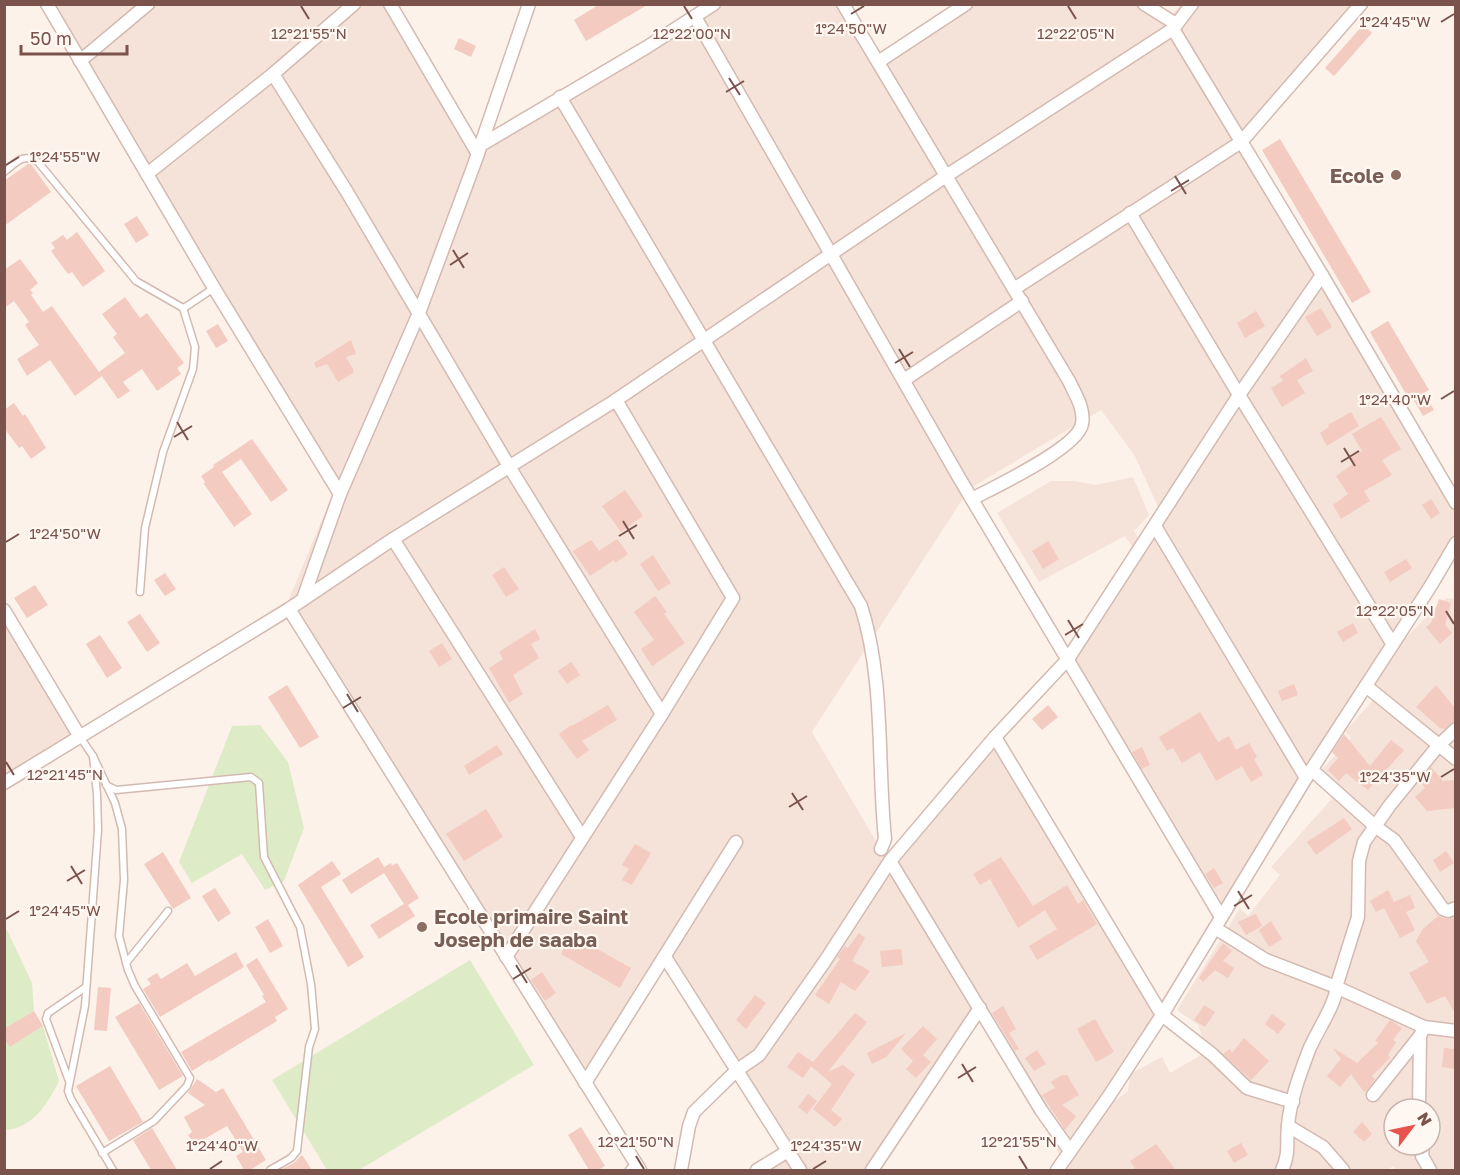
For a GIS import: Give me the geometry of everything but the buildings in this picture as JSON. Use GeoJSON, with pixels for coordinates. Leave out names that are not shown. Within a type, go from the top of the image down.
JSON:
{"type":"FeatureCollection","features":[{"type":"Feature","properties":{"kind":"street"},"geometry":{"type":"LineString","coordinates":[[47,4],[214,288],[340,494]]}},
{"type":"Feature","properties":{"kind":"street"},"geometry":{"type":"LineString","coordinates":[[80,61],[147,4]]}},
{"type":"Feature","properties":{"kind":"street"},"geometry":{"type":"LineString","coordinates":[[147,174],[273,74],[354,4]]}},
{"type":"Feature","properties":{"kind":"street"},"geometry":{"type":"LineString","coordinates":[[390,4],[480,149]]}},
{"type":"Feature","properties":{"kind":"street"},"geometry":{"type":"LineString","coordinates":[[303,599],[340,494],[419,313],[480,149],[529,4]]}},
{"type":"Feature","properties":{"kind":"street"},"geometry":{"type":"LineString","coordinates":[[480,149],[560,97],[714,4]]}},
{"type":"Feature","properties":{"kind":"street"},"geometry":{"type":"LineString","coordinates":[[843,4],[1069,381],[1083,414],[1081,430],[1049,457],[972,499]]}},
{"type":"Feature","properties":{"kind":"street"},"geometry":{"type":"LineString","coordinates":[[878,62],[966,4]]}},
{"type":"Feature","properties":{"kind":"street"},"geometry":{"type":"LineString","coordinates":[[1144,4],[1174,26],[1455,503]]}},
{"type":"Feature","properties":{"kind":"street"},"geometry":{"type":"LineString","coordinates":[[1014,289],[1241,142],[1361,4]]}},
{"type":"Feature","properties":{"kind":"street"},"geometry":{"type":"LineString","coordinates":[[4,783],[289,609],[393,539],[616,400],[946,176],[1174,26],[1191,5]]}},
{"type":"Feature","properties":{"kind":"street"},"geometry":{"type":"LineString","coordinates":[[695,17],[1218,922],[1266,960],[1336,987],[1422,1031],[1455,1031]]}},
{"type":"Feature","properties":{"kind":"street"},"geometry":{"type":"LineString","coordinates":[[273,74],[419,313],[510,468],[662,714]]}},
{"type":"Feature","properties":{"kind":"street"},"geometry":{"type":"LineString","coordinates":[[560,97],[861,606],[877,682],[879,767],[885,839],[881,849]]}},
{"type":"Feature","properties":{"kind":"street"},"geometry":{"type":"LineString","coordinates":[[1130,213],[1392,643]]}},
{"type":"Feature","properties":{"kind":"street"},"geometry":{"type":"LineString","coordinates":[[681,1170],[689,1126],[694,1112],[736,1071],[759,1055],[825,961],[890,861],[995,737],[1068,659],[1239,395],[1322,274]]}},
{"type":"Feature","properties":{"kind":"street"},"geometry":{"type":"LineString","coordinates":[[904,380],[1022,301]]}},
{"type":"Feature","properties":{"kind":"street"},"geometry":{"type":"LineString","coordinates":[[506,957],[662,714],[733,598],[616,400]]}},
{"type":"Feature","properties":{"kind":"street"},"geometry":{"type":"LineString","coordinates":[[1155,526],[1309,774],[1394,840],[1443,909],[1455,908]]}},
{"type":"Feature","properties":{"kind":"street"},"geometry":{"type":"LineString","coordinates":[[393,539],[582,837]]}},
{"type":"Feature","properties":{"kind":"street"},"geometry":{"type":"LineString","coordinates":[[1057,1170],[1091,1124],[1162,1015],[1309,774],[1455,543]]}},
{"type":"Feature","properties":{"kind":"street"},"geometry":{"type":"LineString","coordinates":[[289,609],[585,1083],[635,1168]]}},
{"type":"Feature","properties":{"kind":"street"},"geometry":{"type":"LineString","coordinates":[[4,610],[80,737]]}},
{"type":"Feature","properties":{"kind":"street"},"geometry":{"type":"LineString","coordinates":[[1366,686],[1455,759]]}},
{"type":"Feature","properties":{"kind":"street"},"geometry":{"type":"LineString","coordinates":[[1282,1170],[1289,1145],[1288,1126],[1293,1102],[1315,1033],[1332,1005],[1358,917],[1359,861],[1364,842],[1390,805],[1438,746],[1455,729]]}},
{"type":"Feature","properties":{"kind":"street"},"geometry":{"type":"LineString","coordinates":[[995,737],[1162,1015],[1213,1055],[1247,1088],[1293,1102]]}},
{"type":"Feature","properties":{"kind":"street"},"geometry":{"type":"LineString","coordinates":[[585,1083],[736,842]]}},
{"type":"Feature","properties":{"kind":"street"},"geometry":{"type":"LineString","coordinates":[[890,861],[1041,1110],[1070,1151]]}},
{"type":"Feature","properties":{"kind":"street"},"geometry":{"type":"LineString","coordinates":[[665,957],[800,1170]]}},
{"type":"Feature","properties":{"kind":"street"},"geometry":{"type":"LineString","coordinates":[[872,1170],[980,1008]]}},
{"type":"Feature","properties":{"kind":"street"},"geometry":{"type":"LineString","coordinates":[[1373,1095],[1422,1031]]}},
{"type":"Feature","properties":{"kind":"street"},"geometry":{"type":"LineString","coordinates":[[1419,1097],[1422,1031]]}},
{"type":"Feature","properties":{"kind":"street"},"geometry":{"type":"LineString","coordinates":[[1288,1126],[1323,1147],[1343,1170]]}},
{"type":"Feature","properties":{"kind":"street"},"geometry":{"type":"LineString","coordinates":[[757,1170],[788,1151]]}},
{"type":"Feature","properties":{"kind":"lane"},"geometry":{"type":"LineString","coordinates":[[4,172],[23,158],[28,157],[38,162],[136,281],[183,308],[195,347],[192,369],[163,452],[148,517],[140,592]]}},
{"type":"Feature","properties":{"kind":"lane"},"geometry":{"type":"LineString","coordinates":[[183,308],[214,288]]}},
{"type":"Feature","properties":{"kind":"lane"},"geometry":{"type":"LineString","coordinates":[[80,737],[93,756],[115,803],[122,829],[124,880],[119,936],[126,963],[135,986],[190,1078],[189,1082],[154,1121],[102,1153]]}},
{"type":"Feature","properties":{"kind":"lane"},"geometry":{"type":"LineString","coordinates":[[93,756],[98,830],[85,1006],[68,1091],[71,1100],[113,1170]]}},
{"type":"Feature","properties":{"kind":"lane"},"geometry":{"type":"LineString","coordinates":[[106,785],[116,790],[251,777],[259,783],[264,857],[300,927],[311,984],[315,1029],[309,1047],[297,1150],[291,1158],[270,1170]]}},
{"type":"Feature","properties":{"kind":"lane"},"geometry":{"type":"LineString","coordinates":[[126,963],[168,911]]}},
{"type":"Feature","properties":{"kind":"lane"},"geometry":{"type":"LineString","coordinates":[[69,1083],[46,1019],[48,1012],[86,987]]}},
{"type":"Feature","properties":{"kind":"shaded area"},"geometry":{"type":"Polygon","coordinates":[[[47,5],[387,5],[477,157],[717,5],[845,5],[878,60],[961,5],[1144,5],[1166,21],[1181,5],[1360,5],[1238,142],[1455,509],[1455,535],[1365,680],[1436,607],[1447,598],[1454,599],[1456,612],[1456,982],[1451,985],[1456,992],[1455,1170],[1396,1170],[1393,1166],[1388,1170],[1064,1170],[1063,1161],[980,1009],[872,1170],[757,1170],[788,1151],[666,959],[585,1083],[286,606],[334,491],[47,5]],[[1101,410],[969,489],[812,732],[884,855],[995,737],[1162,1015],[1090,1120],[1128,1091],[1130,1074],[1162,1057],[1170,1073],[1208,1051],[1198,1025],[1177,1010],[1240,908],[1248,916],[1280,875],[1271,867],[1335,795],[1317,777],[1351,738],[1345,731],[1377,696],[1363,684],[1217,915],[1068,659],[1162,516],[1135,456],[1101,410]]]}},
{"type":"Feature","properties":{"kind":"shaded area"},"geometry":{"type":"Polygon","coordinates":[[[1133,477],[1149,515],[1134,531],[1141,543],[1133,548],[1125,536],[1039,582],[997,513],[1051,481],[1074,481],[1096,485],[1133,477]]]}},
{"type":"Feature","properties":{"kind":"shaded area"},"geometry":{"type":"Polygon","coordinates":[[[4,607],[79,734],[4,779],[4,607]]]}},
{"type":"Feature","properties":{"kind":"green space"},"geometry":{"type":"Polygon","coordinates":[[[260,725],[288,762],[304,828],[284,881],[265,890],[242,854],[192,883],[179,862],[232,726],[260,725]]]}},
{"type":"Feature","properties":{"kind":"green space"},"geometry":{"type":"Polygon","coordinates":[[[4,930],[7,930],[32,983],[34,1011],[5,1029],[4,930]]]}},
{"type":"Feature","properties":{"kind":"green space"},"geometry":{"type":"Polygon","coordinates":[[[470,960],[534,1065],[359,1170],[327,1170],[272,1080],[470,960]]]}},
{"type":"Feature","properties":{"kind":"green space"},"geometry":{"type":"Polygon","coordinates":[[[43,1026],[59,1081],[45,1106],[31,1120],[14,1129],[4,1130],[4,1039],[10,1047],[43,1026]]]}},
{"type":"Feature","properties":{"kind":"place","name":"Ecole"},"geometry":{"type":"Point","coordinates":[1396,175]}},
{"type":"Feature","properties":{"kind":"place","name":"Ecole primaire Saint Joseph de saaba"},"geometry":{"type":"Point","coordinates":[422,927]}}]}
